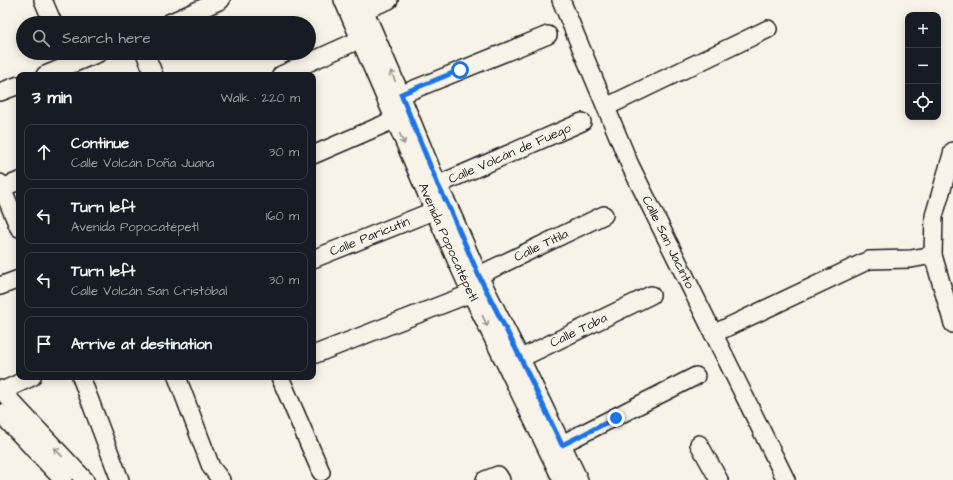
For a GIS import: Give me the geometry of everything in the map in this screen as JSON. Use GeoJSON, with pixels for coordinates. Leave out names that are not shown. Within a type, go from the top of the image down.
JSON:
{"type":"FeatureCollection","features":[{"type":"Feature","properties":{"kind":"street"},"geometry":{"type":"LineString","coordinates":[[43,0],[50,16]]}},
{"type":"Feature","properties":{"kind":"street"},"geometry":{"type":"LineString","coordinates":[[185,16],[221,0]]}},
{"type":"Feature","properties":{"kind":"street","name":"Avenida Popocatépetl"},"geometry":{"type":"LineString","coordinates":[[343,0],[367,37],[431,188],[475,285],[555,448],[580,480]]}},
{"type":"Feature","properties":{"kind":"street"},"geometry":{"type":"LineString","coordinates":[[362,5],[389,0]]}},
{"type":"Feature","properties":{"kind":"street","name":"Calle San Jacinto"},"geometry":{"type":"LineString","coordinates":[[562,0],[630,165],[786,480]]}},
{"type":"Feature","properties":{"kind":"street","name":"Avenida Popocatépetl"},"geometry":{"type":"LineString","coordinates":[[362,5],[367,37]]}},
{"type":"Feature","properties":{"kind":"street"},"geometry":{"type":"LineString","coordinates":[[606,107],[768,29]]}},
{"type":"Feature","properties":{"kind":"street"},"geometry":{"type":"LineString","coordinates":[[394,98],[548,34]]}},
{"type":"Feature","properties":{"kind":"street"},"geometry":{"type":"LineString","coordinates":[[316,59],[367,37]]}},
{"type":"Feature","properties":{"kind":"street"},"geometry":{"type":"LineString","coordinates":[[48,72],[66,60]]}},
{"type":"Feature","properties":{"kind":"street"},"geometry":{"type":"LineString","coordinates":[[148,60],[153,72]]}},
{"type":"Feature","properties":{"kind":"street"},"geometry":{"type":"LineString","coordinates":[[287,72],[314,60]]}},
{"type":"Feature","properties":{"kind":"street"},"geometry":{"type":"LineString","coordinates":[[0,92],[16,86]]}},
{"type":"Feature","properties":{"kind":"street"},"geometry":{"type":"LineString","coordinates":[[316,154],[401,117]]}},
{"type":"Feature","properties":{"kind":"street","name":"Calle Volcán de Fuego"},"geometry":{"type":"LineString","coordinates":[[431,188],[582,122]]}},
{"type":"Feature","properties":{"kind":"street"},"geometry":{"type":"LineString","coordinates":[[953,150],[934,216],[933,255],[953,324]]}},
{"type":"Feature","properties":{"kind":"street"},"geometry":{"type":"LineString","coordinates":[[16,182],[1,186],[16,221]]}},
{"type":"Feature","properties":{"kind":"street","name":"Calle Paricutín"},"geometry":{"type":"LineString","coordinates":[[316,258],[441,208]]}},
{"type":"Feature","properties":{"kind":"street","name":"Calle Titila"},"geometry":{"type":"LineString","coordinates":[[316,354],[475,285],[604,215]]}},
{"type":"Feature","properties":{"kind":"street"},"geometry":{"type":"LineString","coordinates":[[713,334],[869,260],[911,260],[933,255]]}},
{"type":"Feature","properties":{"kind":"street"},"geometry":{"type":"LineString","coordinates":[[0,286],[16,280]]}},
{"type":"Feature","properties":{"kind":"street","name":"Calle Toba"},"geometry":{"type":"LineString","coordinates":[[514,362],[651,295]]}},
{"type":"Feature","properties":{"kind":"street"},"geometry":{"type":"LineString","coordinates":[[555,448],[696,376]]}},
{"type":"Feature","properties":{"kind":"street"},"geometry":{"type":"LineString","coordinates":[[25,380],[1,391],[85,480]]}},
{"type":"Feature","properties":{"kind":"street"},"geometry":{"type":"LineString","coordinates":[[82,380],[120,480]]}},
{"type":"Feature","properties":{"kind":"street"},"geometry":{"type":"LineString","coordinates":[[178,380],[211,467],[221,480]]}},
{"type":"Feature","properties":{"kind":"street"},"geometry":{"type":"LineString","coordinates":[[281,380],[321,472]]}},
{"type":"Feature","properties":{"kind":"street"},"geometry":{"type":"LineString","coordinates":[[0,413],[63,480]]}},
{"type":"Feature","properties":{"kind":"street"},"geometry":{"type":"LineString","coordinates":[[699,444],[719,480]]}},
{"type":"Feature","properties":{"kind":"street","name":"Avenida Popocatépetl"},"geometry":{"type":"LineString","coordinates":[[555,448],[562,480]]}},
{"type":"Feature","properties":{"kind":"street"},"geometry":{"type":"LineString","coordinates":[[485,480],[498,475],[501,480]]}},
{"type":"Feature","properties":{"kind":"route"},"geometry":{"type":"LineString","coordinates":[[460,70],[401,94],[438,185],[479,276],[562,445],[616,418]]}}]}
